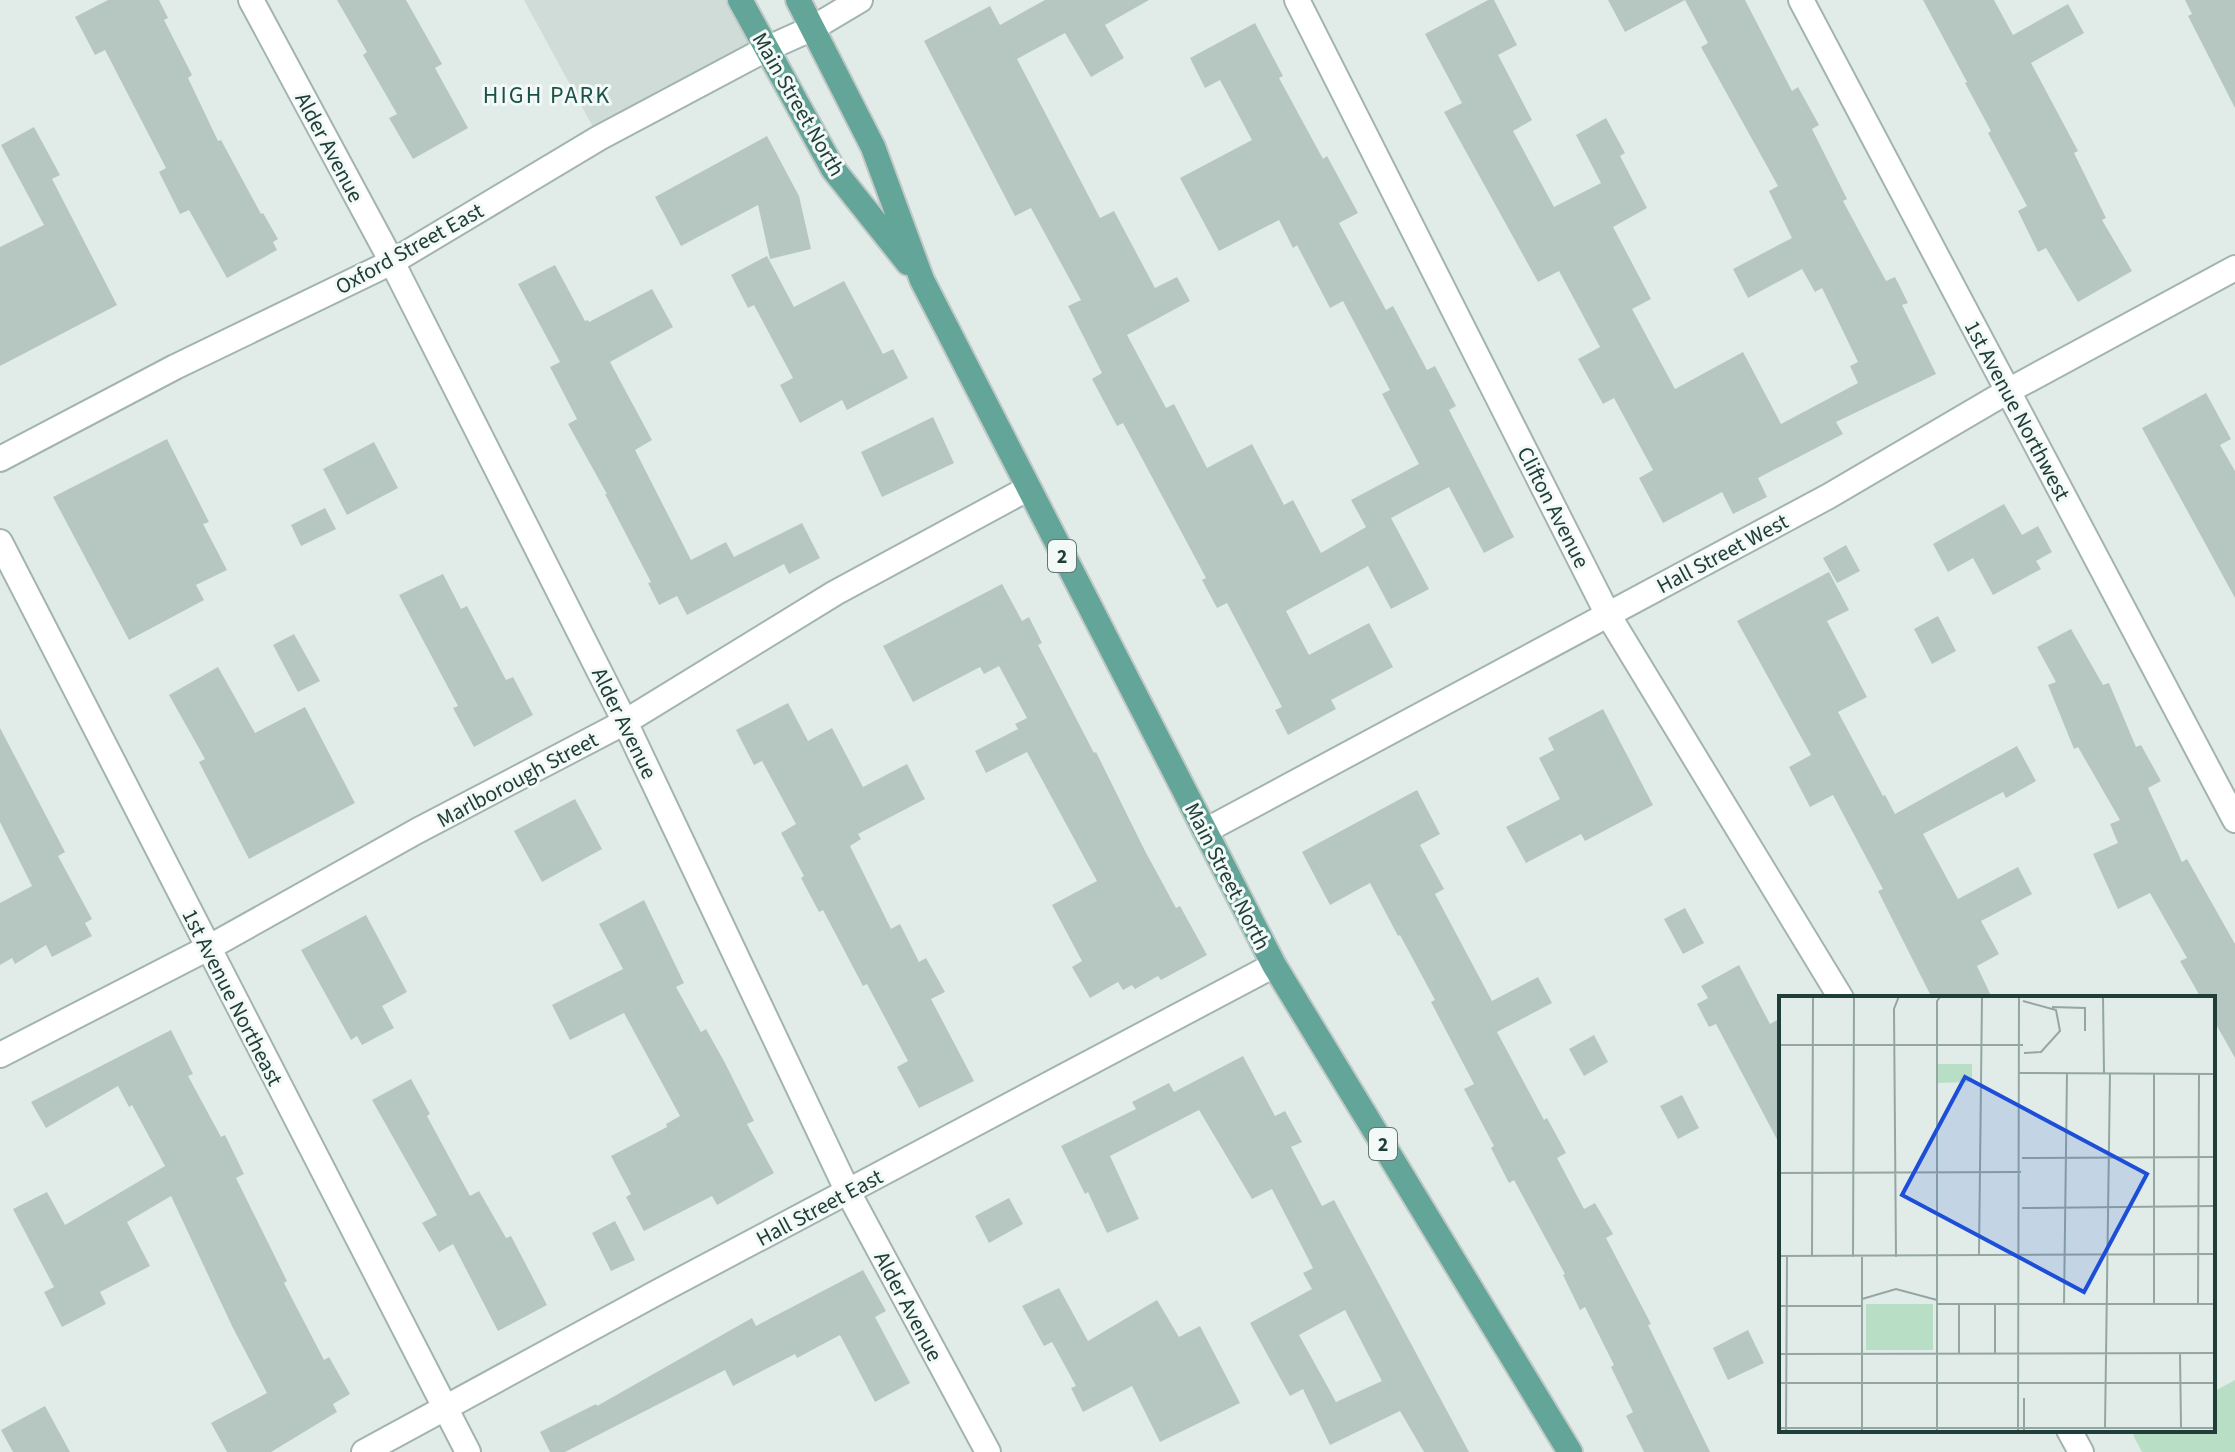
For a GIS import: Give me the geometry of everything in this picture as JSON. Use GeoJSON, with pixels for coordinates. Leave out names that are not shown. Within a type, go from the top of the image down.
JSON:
{"type":"FeatureCollection","features":[{"type":"Feature","properties":{"kind":"main road","name":"Main Street North"},"geometry":{"type":"LineString","coordinates":[[740,0],[833,169],[922,280]]}},
{"type":"Feature","properties":{"kind":"main road","name":"Main Street North"},"geometry":{"type":"LineString","coordinates":[[798,0],[873,147],[922,280],[1274,965],[1570,1452]]}},
{"type":"Feature","properties":{"kind":"street","name":"Alder Avenue"},"geometry":{"type":"LineString","coordinates":[[251,0],[392,262],[625,722],[848,1192],[988,1452]]}},
{"type":"Feature","properties":{"kind":"street","name":"Oxford Street East"},"geometry":{"type":"LineString","coordinates":[[0,459],[175,367],[392,262],[599,138],[766,49],[813,28],[860,0]]}},
{"type":"Feature","properties":{"kind":"street","name":"Clifton Avenue"},"geometry":{"type":"LineString","coordinates":[[1297,0],[1607,613],[1840,996]]}},
{"type":"Feature","properties":{"kind":"street","name":"1st Avenue Northwest"},"geometry":{"type":"LineString","coordinates":[[1801,0],[2235,820]]}},
{"type":"Feature","properties":{"kind":"street","name":"Hall Street West"},"geometry":{"type":"LineString","coordinates":[[1205,831],[1829,496],[2008,391],[2235,268]]}},
{"type":"Feature","properties":{"kind":"street","name":"Marlborough Street"},"geometry":{"type":"LineString","coordinates":[[0,1055],[208,948],[417,831],[625,722],[835,593],[1027,489]]}},
{"type":"Feature","properties":{"kind":"street","name":"1st Avenue Northeast"},"geometry":{"type":"LineString","coordinates":[[0,542],[468,1452]]}},
{"type":"Feature","properties":{"kind":"street","name":"Hall Street East"},"geometry":{"type":"LineString","coordinates":[[364,1452],[1274,965]]}},
{"type":"Feature","properties":{"kind":"street"},"geometry":{"type":"LineString","coordinates":[[2070,1432],[2081,1452]]}},
{"type":"Feature","properties":{"kind":"shaded area"},"geometry":{"type":"Polygon","coordinates":[[[524,0],[740,0],[766,49],[599,138],[524,0]]]}},
{"type":"Feature","properties":{"kind":"green space"},"geometry":{"type":"Polygon","coordinates":[[[2235,1380],[2235,1452],[2142,1452],[2133,1435],[2138,1432],[2215,1432],[2215,1391],[2235,1380]]]}},
{"type":"Feature","properties":{"kind":"building"},"geometry":{"type":"Polygon","coordinates":[[[108,0],[159,0],[168,18],[164,20],[192,75],[188,78],[218,141],[221,140],[278,239],[273,242],[277,250],[227,278],[189,210],[180,214],[159,172],[166,168],[105,50],[95,55],[75,17],[108,0]]]}},
{"type":"Feature","properties":{"kind":"building"},"geometry":{"type":"Polygon","coordinates":[[[337,0],[406,0],[442,64],[435,68],[468,128],[413,159],[389,118],[397,114],[363,55],[367,52],[337,0]]]}},
{"type":"Feature","properties":{"kind":"building"},"geometry":{"type":"Polygon","coordinates":[[[1045,0],[1149,0],[1105,25],[1124,58],[1091,77],[1065,33],[1017,59],[1100,218],[1114,211],[1155,288],[1177,277],[1190,301],[1127,335],[1166,408],[1174,404],[1207,468],[1252,444],[1284,505],[1293,500],[1321,553],[1366,527],[1351,500],[1419,464],[1382,394],[1390,390],[1343,301],[1330,308],[1297,245],[1293,248],[1279,220],[1219,251],[1180,178],[1252,140],[1220,80],[1205,88],[1190,58],[1255,23],[1283,76],[1279,78],[1323,159],[1327,156],[1358,213],[1339,223],[1386,310],[1393,306],[1427,370],[1435,366],[1456,406],[1449,410],[1514,537],[1484,553],[1449,487],[1391,518],[1429,589],[1391,609],[1368,566],[1286,611],[1309,655],[1369,623],[1393,667],[1331,700],[1336,709],[1288,735],[1275,710],[1282,707],[1227,603],[1217,608],[1202,580],[1206,578],[1123,423],[1117,426],[1092,379],[1102,373],[1068,306],[1081,300],[1031,208],[1015,216],[924,41],[990,6],[1000,25],[1045,0]]]}},
{"type":"Feature","properties":{"kind":"building"},"geometry":{"type":"Polygon","coordinates":[[[1488,0],[1494,0],[1517,45],[1498,55],[1532,120],[1513,131],[1554,207],[1601,183],[1576,135],[1606,118],[1625,153],[1620,156],[1647,208],[1613,227],[1651,299],[1632,309],[1675,389],[1743,352],[1781,424],[1858,383],[1850,366],[1858,362],[1822,288],[1815,292],[1802,269],[1748,298],[1733,269],[1792,238],[1769,191],[1778,186],[1701,47],[1708,43],[1685,0],[1745,0],[1792,91],[1798,87],[1819,125],[1812,129],[1847,199],[1843,201],[1886,281],[1895,277],[1908,303],[1902,305],[1936,374],[1836,422],[1843,434],[1758,478],[1767,497],[1733,514],[1722,492],[1663,523],[1639,478],[1653,470],[1614,398],[1603,404],[1578,359],[1600,347],[1559,271],[1538,282],[1444,112],[1462,103],[1425,34],[1488,0]]]}},
{"type":"Feature","properties":{"kind":"building"},"geometry":{"type":"Polygon","coordinates":[[[1608,0],[1685,0],[1625,32],[1608,0]]]}},
{"type":"Feature","properties":{"kind":"building"},"geometry":{"type":"Polygon","coordinates":[[[1923,0],[1994,0],[2013,35],[2068,4],[2084,33],[2031,63],[2078,151],[2074,153],[2106,218],[2102,220],[2132,271],[2078,302],[2046,248],[2038,252],[2018,211],[2027,206],[1923,0]]]}},
{"type":"Feature","properties":{"kind":"building"},"geometry":{"type":"Polygon","coordinates":[[[2185,0],[2235,0],[2235,108],[2188,16],[2192,14],[2185,0]]]}},
{"type":"Feature","properties":{"kind":"building"},"geometry":{"type":"Polygon","coordinates":[[[34,127],[60,175],[52,179],[117,305],[0,366],[0,247],[44,225],[1,145],[34,127]]]}},
{"type":"Feature","properties":{"kind":"building"},"geometry":{"type":"Polygon","coordinates":[[[767,136],[799,196],[811,249],[770,259],[758,205],[681,246],[655,197],[767,136]]]}},
{"type":"Feature","properties":{"kind":"building"},"geometry":{"type":"Polygon","coordinates":[[[767,256],[794,307],[844,281],[883,354],[893,349],[908,378],[847,410],[842,400],[800,423],[780,385],[793,378],[754,305],[748,308],[731,275],[767,256]]]}},
{"type":"Feature","properties":{"kind":"building"},"geometry":{"type":"Polygon","coordinates":[[[555,265],[585,321],[589,322],[652,289],[673,327],[610,362],[652,440],[635,450],[691,560],[726,542],[734,557],[802,523],[820,558],[789,574],[784,564],[687,615],[677,596],[659,605],[648,583],[651,582],[607,494],[568,424],[577,419],[550,367],[560,362],[518,284],[555,265]]]}},
{"type":"Feature","properties":{"kind":"building"},"geometry":{"type":"Polygon","coordinates":[[[2206,393],[2231,439],[2220,445],[2235,471],[2235,598],[2142,428],[2206,393]]]}},
{"type":"Feature","properties":{"kind":"building"},"geometry":{"type":"Polygon","coordinates":[[[933,417],[954,463],[882,497],[861,452],[933,417]]]}},
{"type":"Feature","properties":{"kind":"building"},"geometry":{"type":"Polygon","coordinates":[[[167,439],[209,522],[203,524],[227,570],[196,585],[204,600],[129,640],[53,497],[167,439]]]}},
{"type":"Feature","properties":{"kind":"building"},"geometry":{"type":"Polygon","coordinates":[[[374,442],[398,488],[347,515],[323,469],[374,442]]]}},
{"type":"Feature","properties":{"kind":"building"},"geometry":{"type":"Polygon","coordinates":[[[2004,504],[2022,535],[2038,526],[2052,552],[2036,561],[2041,569],[1993,595],[1973,558],[1948,572],[1933,544],[2004,504]]]}},
{"type":"Feature","properties":{"kind":"building"},"geometry":{"type":"Polygon","coordinates":[[[325,508],[336,529],[301,546],[291,525],[325,508]]]}},
{"type":"Feature","properties":{"kind":"building"},"geometry":{"type":"Polygon","coordinates":[[[1846,545],[1860,571],[1837,583],[1823,558],[1846,545]]]}},
{"type":"Feature","properties":{"kind":"building"},"geometry":{"type":"Polygon","coordinates":[[[1829,572],[1849,610],[1827,621],[1867,697],[1838,712],[1895,814],[2017,746],[2036,781],[2006,798],[2003,792],[1923,834],[1958,899],[2018,867],[2032,894],[1981,921],[1999,954],[1977,966],[1991,996],[1931,996],[1878,891],[1883,889],[1833,795],[1810,807],[1789,767],[1811,755],[1737,621],[1829,572]]]}},
{"type":"Feature","properties":{"kind":"building"},"geometry":{"type":"Polygon","coordinates":[[[443,574],[461,609],[467,606],[506,680],[513,677],[533,715],[474,747],[453,708],[458,706],[399,595],[443,574]]]}},
{"type":"Feature","properties":{"kind":"building"},"geometry":{"type":"Polygon","coordinates":[[[1002,584],[1022,621],[1029,617],[1042,643],[1038,645],[1145,851],[1176,908],[1180,906],[1207,955],[1161,980],[1158,976],[1135,989],[1132,985],[1123,990],[1118,982],[1090,998],[1072,967],[1082,961],[1052,905],[1097,881],[1027,752],[986,773],[975,751],[1018,729],[1015,724],[1027,718],[999,666],[984,674],[980,667],[913,702],[883,646],[1002,584]]]}},
{"type":"Feature","properties":{"kind":"building"},"geometry":{"type":"Polygon","coordinates":[[[1938,616],[1956,651],[1932,664],[1914,629],[1938,616]]]}},
{"type":"Feature","properties":{"kind":"building"},"geometry":{"type":"Polygon","coordinates":[[[2071,629],[2103,685],[2109,683],[2136,747],[2141,745],[2161,781],[2148,788],[2182,862],[2187,859],[2235,944],[2235,1058],[2215,1023],[2215,996],[2200,996],[2180,961],[2187,958],[2150,893],[2118,909],[2093,854],[2118,843],[2110,824],[2120,820],[2078,747],[2074,749],[2048,685],[2056,682],[2037,647],[2071,629]]]}},
{"type":"Feature","properties":{"kind":"building"},"geometry":{"type":"Polygon","coordinates":[[[294,634],[320,681],[298,692],[273,645],[294,634]]]}},
{"type":"Feature","properties":{"kind":"building"},"geometry":{"type":"Polygon","coordinates":[[[218,667],[255,733],[305,707],[355,803],[249,859],[199,762],[205,759],[169,695],[218,667]]]}},
{"type":"Feature","properties":{"kind":"building"},"geometry":{"type":"Polygon","coordinates":[[[788,703],[808,741],[832,728],[863,787],[907,764],[925,799],[858,834],[861,839],[850,846],[891,929],[900,924],[919,962],[926,958],[945,992],[931,999],[974,1081],[919,1108],[897,1067],[908,1061],[867,984],[863,986],[823,910],[819,912],[781,833],[796,824],[762,761],[754,765],[736,730],[788,703]]]}},
{"type":"Feature","properties":{"kind":"building"},"geometry":{"type":"Polygon","coordinates":[[[1603,709],[1653,805],[1585,841],[1581,834],[1526,863],[1506,827],[1560,799],[1539,758],[1554,750],[1548,738],[1603,709]]]}},
{"type":"Feature","properties":{"kind":"building"},"geometry":{"type":"Polygon","coordinates":[[[0,728],[65,852],[58,856],[92,919],[85,923],[92,936],[52,957],[46,945],[15,964],[12,958],[0,965],[0,903],[32,886],[0,822],[0,728]]]}},
{"type":"Feature","properties":{"kind":"building"},"geometry":{"type":"Polygon","coordinates":[[[1417,790],[1440,834],[1420,845],[1444,889],[1435,894],[1492,1001],[1538,977],[1552,1003],[1497,1032],[1544,1120],[1547,1118],[1566,1153],[1557,1158],[1584,1209],[1595,1203],[1613,1234],[1606,1238],[1651,1324],[1648,1325],[1710,1452],[1644,1452],[1626,1416],[1633,1412],[1611,1367],[1614,1365],[1585,1307],[1580,1310],[1565,1274],[1514,1180],[1509,1183],[1491,1148],[1494,1146],[1464,1089],[1474,1084],[1431,1002],[1435,1000],[1400,935],[1370,883],[1330,905],[1302,852],[1417,790]]]}},
{"type":"Feature","properties":{"kind":"building"},"geometry":{"type":"Polygon","coordinates":[[[575,799],[602,849],[542,882],[514,831],[575,799]]]}},
{"type":"Feature","properties":{"kind":"building"},"geometry":{"type":"Polygon","coordinates":[[[644,900],[684,983],[676,987],[701,1032],[706,1029],[725,1063],[754,1121],[747,1124],[774,1173],[717,1205],[712,1196],[644,1231],[626,1197],[631,1194],[611,1156],[667,1127],[666,1124],[680,1116],[624,1013],[570,1040],[552,1005],[623,969],[599,924],[644,900]]]}},
{"type":"Feature","properties":{"kind":"building"},"geometry":{"type":"Polygon","coordinates":[[[1685,908],[1704,943],[1683,954],[1664,919],[1685,908]]]}},
{"type":"Feature","properties":{"kind":"building"},"geometry":{"type":"Polygon","coordinates":[[[366,915],[407,992],[382,1006],[394,1028],[362,1045],[357,1036],[351,1040],[301,950],[366,915]]]}},
{"type":"Feature","properties":{"kind":"building"},"geometry":{"type":"Polygon","coordinates":[[[1739,965],[1770,1024],[1779,1019],[1779,1143],[1716,1024],[1709,1027],[1697,1004],[1708,998],[1701,986],[1739,965]]]}},
{"type":"Feature","properties":{"kind":"building"},"geometry":{"type":"Polygon","coordinates":[[[171,1030],[193,1074],[188,1076],[221,1137],[225,1135],[244,1174],[236,1178],[287,1281],[284,1283],[324,1360],[329,1357],[350,1394],[333,1404],[337,1412],[271,1452],[227,1452],[211,1423],[267,1393],[171,1196],[127,1222],[150,1266],[100,1292],[106,1304],[62,1327],[44,1292],[54,1287],[13,1209],[47,1192],[65,1225],[165,1166],[132,1105],[129,1107],[118,1086],[46,1128],[31,1102],[171,1030]]]}},
{"type":"Feature","properties":{"kind":"building"},"geometry":{"type":"Polygon","coordinates":[[[1594,1035],[1608,1062],[1584,1076],[1569,1049],[1594,1035]]]}},
{"type":"Feature","properties":{"kind":"building"},"geometry":{"type":"Polygon","coordinates":[[[1243,1056],[1275,1116],[1285,1111],[1302,1142],[1291,1147],[1322,1206],[1334,1200],[1469,1452],[1424,1452],[1400,1411],[1330,1445],[1303,1389],[1290,1396],[1250,1323],[1312,1289],[1303,1273],[1313,1268],[1272,1189],[1252,1199],[1199,1110],[1110,1156],[1139,1219],[1107,1233],[1061,1146],[1136,1109],[1132,1102],[1169,1083],[1174,1092],[1243,1056]],[[1345,1310],[1299,1335],[1336,1402],[1382,1381],[1345,1310]]]}},
{"type":"Feature","properties":{"kind":"building"},"geometry":{"type":"Polygon","coordinates":[[[411,1079],[470,1196],[479,1191],[506,1238],[511,1236],[547,1305],[498,1331],[453,1244],[439,1252],[422,1223],[437,1215],[372,1100],[411,1079]]]}},
{"type":"Feature","properties":{"kind":"building"},"geometry":{"type":"Polygon","coordinates":[[[1682,1095],[1699,1128],[1678,1139],[1660,1106],[1682,1095]]]}},
{"type":"Feature","properties":{"kind":"building"},"geometry":{"type":"Polygon","coordinates":[[[1009,1198],[1023,1224],[989,1243],[975,1216],[1009,1198]]]}},
{"type":"Feature","properties":{"kind":"building"},"geometry":{"type":"Polygon","coordinates":[[[615,1221],[635,1260],[611,1271],[592,1233],[615,1221]]]}},
{"type":"Feature","properties":{"kind":"building"},"geometry":{"type":"Polygon","coordinates":[[[863,1270],[886,1311],[875,1317],[910,1383],[875,1402],[840,1335],[733,1386],[725,1370],[565,1452],[550,1452],[540,1432],[597,1406],[752,1318],[756,1326],[863,1270]]]}},
{"type":"Feature","properties":{"kind":"building"},"geometry":{"type":"Polygon","coordinates":[[[1059,1288],[1088,1341],[1157,1300],[1179,1337],[1200,1326],[1240,1403],[1160,1442],[1132,1386],[1083,1412],[1071,1388],[1076,1386],[1052,1342],[1044,1346],[1022,1306],[1059,1288]]]}},
{"type":"Feature","properties":{"kind":"building"},"geometry":{"type":"Polygon","coordinates":[[[1748,1330],[1764,1363],[1728,1380],[1713,1348],[1748,1330]]]}},
{"type":"Feature","properties":{"kind":"building"},"geometry":{"type":"Polygon","coordinates":[[[45,1406],[70,1452],[13,1452],[1,1430],[45,1406]]]}},
{"type":"Feature","properties":{"kind":"district","name":"HIGH PARK"},"geometry":{"type":"Point","coordinates":[547,95]}}]}
